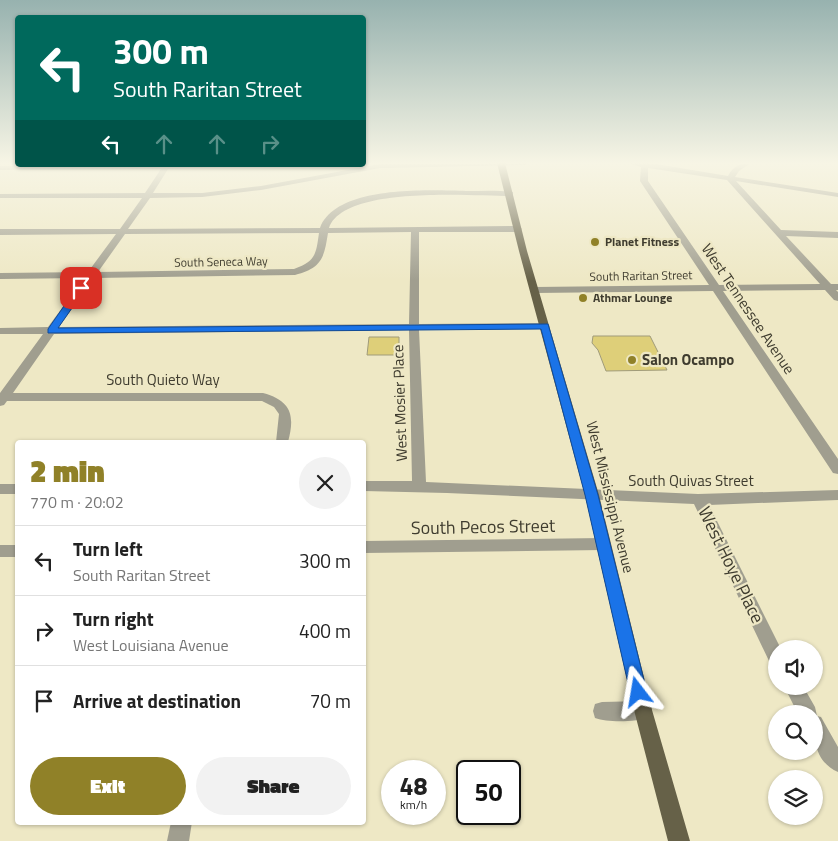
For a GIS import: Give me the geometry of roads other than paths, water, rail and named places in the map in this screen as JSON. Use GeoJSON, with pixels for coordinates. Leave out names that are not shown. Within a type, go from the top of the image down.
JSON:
{"type":"FeatureCollection","features":[{"type":"Feature","properties":{"kind":"main road","name":"West Mississippi Avenue"},"geometry":{"type":"LineString","coordinates":[[512,202],[592,495],[643,710],[678,841]]}},
{"type":"Feature","properties":{"kind":"street"},"geometry":{"type":"LineString","coordinates":[[1,399],[143,202]]}},
{"type":"Feature","properties":{"kind":"street"},"geometry":{"type":"LineString","coordinates":[[325,230],[329,218],[339,210],[357,202]]}},
{"type":"Feature","properties":{"kind":"street","name":"West Tennessee Avenue"},"geometry":{"type":"LineString","coordinates":[[658,202],[838,469]]}},
{"type":"Feature","properties":{"kind":"street"},"geometry":{"type":"LineString","coordinates":[[750,202],[833,287],[838,298]]}},
{"type":"Feature","properties":{"kind":"street"},"geometry":{"type":"LineString","coordinates":[[0,232],[518,229]]}},
{"type":"Feature","properties":{"kind":"street","name":"South Seneca Way"},"geometry":{"type":"LineString","coordinates":[[0,276],[295,272],[307,269],[318,260],[325,230]]}},
{"type":"Feature","properties":{"kind":"street","name":"West Mosier Place"},"geometry":{"type":"LineString","coordinates":[[415,230],[414,327],[419,486]]}},
{"type":"Feature","properties":{"kind":"street"},"geometry":{"type":"LineString","coordinates":[[779,233],[838,236]]}},
{"type":"Feature","properties":{"kind":"street","name":"South Raritan Street"},"geometry":{"type":"LineString","coordinates":[[535,290],[833,287]]}},
{"type":"Feature","properties":{"kind":"street"},"geometry":{"type":"LineString","coordinates":[[0,331],[545,326]]}},
{"type":"Feature","properties":{"kind":"street","name":"South Quieto Way"},"geometry":{"type":"LineString","coordinates":[[1,399],[263,397],[281,406],[285,412],[287,417],[282,440]]}},
{"type":"Feature","properties":{"kind":"street","name":"South Quivas Street"},"geometry":{"type":"LineString","coordinates":[[366,486],[419,486],[699,499],[838,495]]}},
{"type":"Feature","properties":{"kind":"street"},"geometry":{"type":"LineString","coordinates":[[0,489],[15,489]]}},
{"type":"Feature","properties":{"kind":"street","name":"West Hoye Place"},"geometry":{"type":"LineString","coordinates":[[699,499],[768,641]]}},
{"type":"Feature","properties":{"kind":"street","name":"South Pecos Street"},"geometry":{"type":"LineString","coordinates":[[366,547],[603,544]]}},
{"type":"Feature","properties":{"kind":"street"},"geometry":{"type":"LineString","coordinates":[[0,551],[15,551]]}},
{"type":"Feature","properties":{"kind":"street"},"geometry":{"type":"LineString","coordinates":[[602,711],[643,710]]}},
{"type":"Feature","properties":{"kind":"street"},"geometry":{"type":"LineString","coordinates":[[823,740],[838,762]]}},
{"type":"Feature","properties":{"kind":"street"},"geometry":{"type":"LineString","coordinates":[[178,841],[181,825]]}},
{"type":"Feature","properties":{"kind":"place","name":"Planet Fitness"},"geometry":{"type":"Point","coordinates":[595,242]}},
{"type":"Feature","properties":{"kind":"place","name":"Athmar Lounge"},"geometry":{"type":"Point","coordinates":[583,298]}},
{"type":"Feature","properties":{"kind":"place","name":"Salon Ocampo"},"geometry":{"type":"Point","coordinates":[632,360]}}]}
